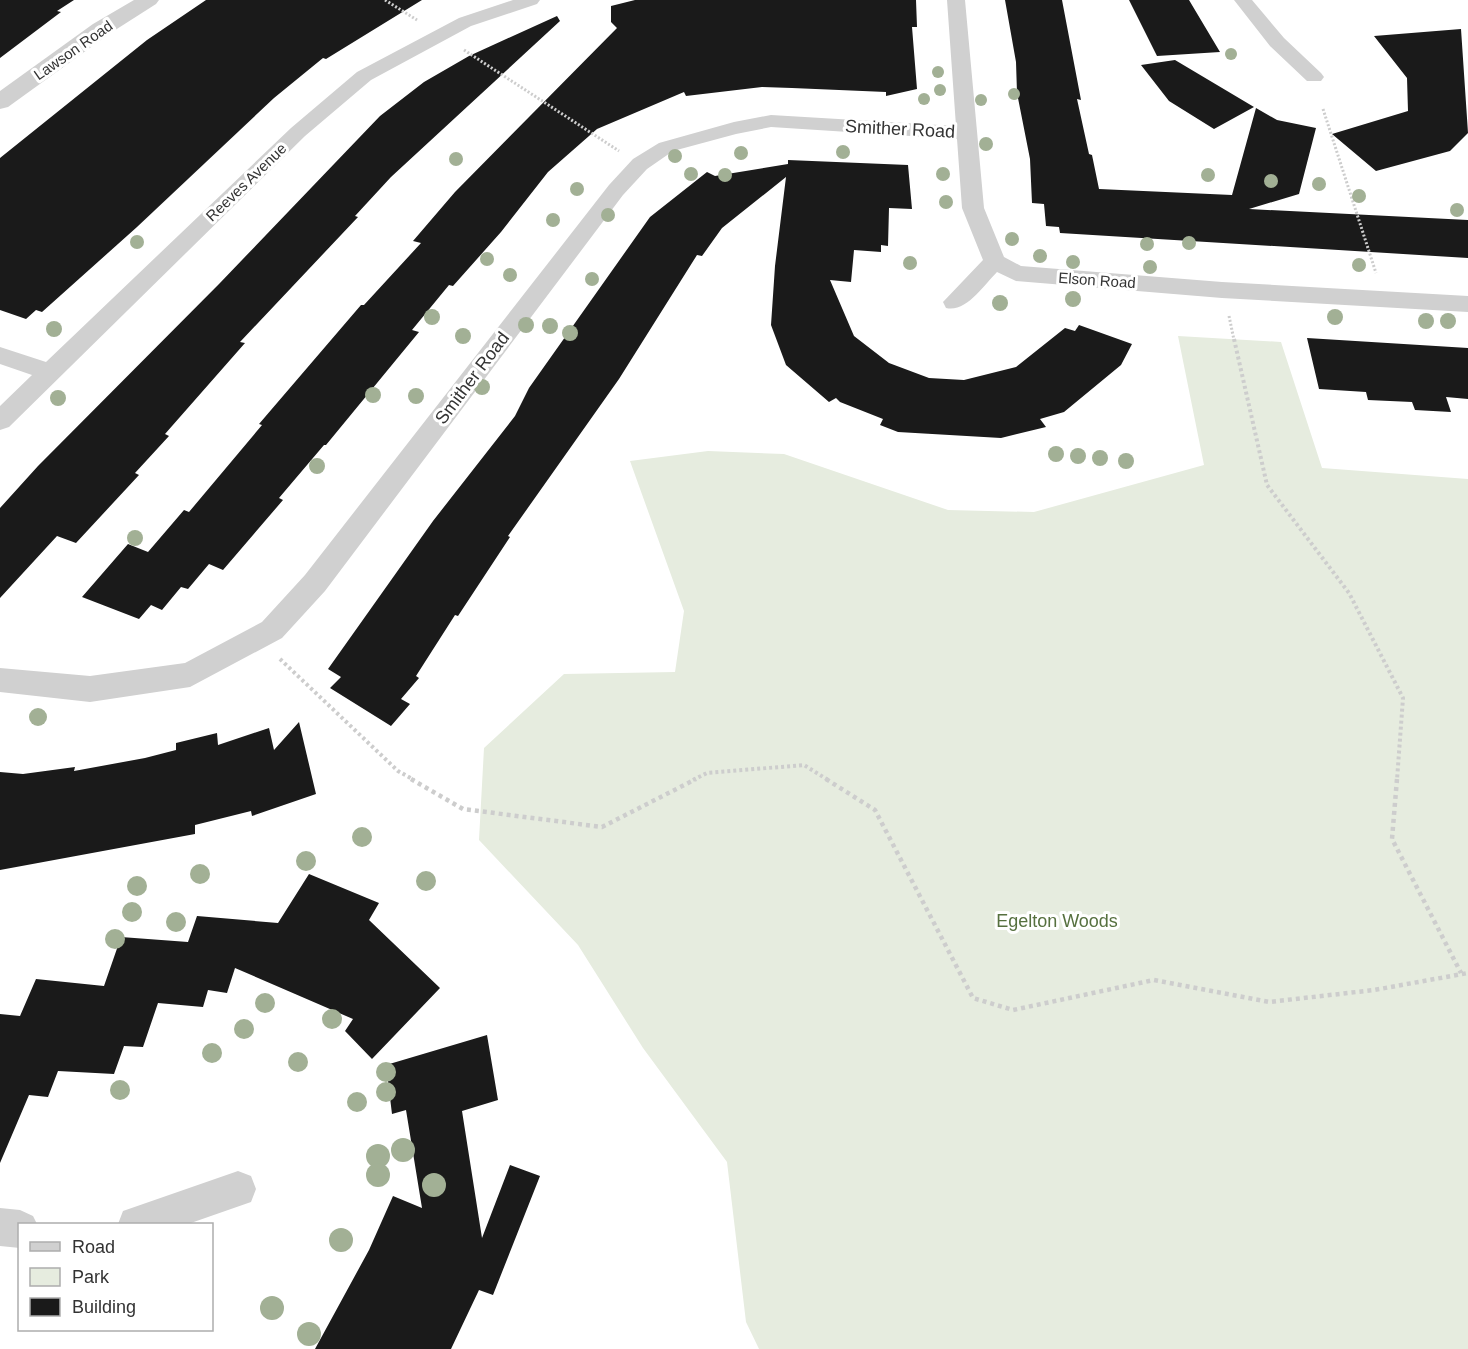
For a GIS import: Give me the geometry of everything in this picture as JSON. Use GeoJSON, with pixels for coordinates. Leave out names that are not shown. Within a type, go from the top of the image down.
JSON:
{"type":"FeatureCollection","features":[{"type":"Feature","properties":{"kind":"street","name":"Lawson Road"},"geometry":{"type":"LineString","coordinates":[[0,102],[101,29],[148,0]]}},
{"type":"Feature","properties":{"kind":"street","name":"Reeves Avenue"},"geometry":{"type":"LineString","coordinates":[[0,421],[298,132],[364,76],[465,22],[531,0]]}},
{"type":"Feature","properties":{"kind":"street"},"geometry":{"type":"LineString","coordinates":[[954,302],[994,261],[973,208],[956,0]]}},
{"type":"Feature","properties":{"kind":"street"},"geometry":{"type":"LineString","coordinates":[[1243,0],[1277,42],[1314,77]]}},
{"type":"Feature","properties":{"kind":"street","name":"Smither Road"},"geometry":{"type":"LineString","coordinates":[[0,680],[90,689],[190,675],[272,630],[315,583],[616,190],[640,164],[666,147],[734,128],[771,121],[967,133]]}},
{"type":"Feature","properties":{"kind":"street","name":"Elson Road"},"geometry":{"type":"LineString","coordinates":[[994,261],[1016,273],[1222,290],[1468,304]]}},
{"type":"Feature","properties":{"kind":"street"},"geometry":{"type":"LineString","coordinates":[[0,355],[49,372]]}},
{"type":"Feature","properties":{"kind":"street"},"geometry":{"type":"LineString","coordinates":[[139,1223],[238,1189]]}},
{"type":"Feature","properties":{"kind":"street"},"geometry":{"type":"LineString","coordinates":[[0,1227],[18,1229]]}},
{"type":"Feature","properties":{"kind":"path"},"geometry":{"type":"LineString","coordinates":[[385,0],[640,164]]}},
{"type":"Feature","properties":{"kind":"path"},"geometry":{"type":"LineString","coordinates":[[1323,109],[1377,274]]}},
{"type":"Feature","properties":{"kind":"path"},"geometry":{"type":"LineString","coordinates":[[1232,330],[1267,485],[1349,593],[1403,699],[1392,838],[1461,973]]}},
{"type":"Feature","properties":{"kind":"path"},"geometry":{"type":"LineString","coordinates":[[257,638],[398,771],[463,809],[602,827],[707,773],[804,765],[875,810],[973,998],[1013,1010],[1154,980],[1269,1002],[1374,990],[1468,973]]}},
{"type":"Feature","properties":{"kind":"green space","name":"Egelton Woods"},"geometry":{"type":"Polygon","coordinates":[[[1178,336],[1281,342],[1322,468],[1468,479],[1468,1349],[759,1349],[746,1322],[727,1162],[643,1048],[578,945],[479,840],[484,748],[564,674],[675,672],[684,611],[630,461],[708,451],[784,454],[948,510],[1034,512],[1204,465],[1178,336]]]}},
{"type":"Feature","properties":{"kind":"building"},"geometry":{"type":"Polygon","coordinates":[[[0,0],[74,0],[57,11],[61,12],[0,58],[0,0]]]}},
{"type":"Feature","properties":{"kind":"building"},"geometry":{"type":"Polygon","coordinates":[[[206,0],[422,0],[326,59],[323,58],[274,98],[137,227],[42,312],[36,310],[26,319],[0,310],[0,158],[147,40],[206,0]]]}},
{"type":"Feature","properties":{"kind":"building"},"geometry":{"type":"Polygon","coordinates":[[[635,0],[916,0],[917,27],[912,27],[917,89],[886,96],[886,92],[762,87],[686,96],[684,92],[597,129],[548,172],[501,232],[453,286],[449,285],[412,330],[419,332],[279,498],[283,500],[223,570],[209,564],[188,589],[181,587],[162,610],[151,605],[139,619],[82,597],[128,544],[148,552],[184,510],[189,512],[262,425],[259,424],[361,305],[364,305],[421,243],[413,241],[455,192],[617,28],[611,22],[611,6],[635,0]]]}},
{"type":"Feature","properties":{"kind":"building"},"geometry":{"type":"Polygon","coordinates":[[[1005,0],[1062,0],[1081,100],[1077,99],[1099,189],[1232,195],[1256,108],[1277,120],[1316,128],[1299,194],[1249,209],[1468,220],[1468,258],[1060,233],[1059,227],[1046,226],[1044,204],[1032,203],[1030,159],[1017,93],[1016,62],[1005,0]]]}},
{"type":"Feature","properties":{"kind":"building"},"geometry":{"type":"Polygon","coordinates":[[[1129,0],[1189,0],[1220,52],[1157,56],[1129,0]]]}},
{"type":"Feature","properties":{"kind":"building"},"geometry":{"type":"Polygon","coordinates":[[[557,16],[560,21],[391,177],[355,216],[358,217],[240,342],[245,343],[165,434],[169,436],[135,473],[139,475],[76,543],[57,536],[0,598],[0,508],[38,466],[219,284],[380,116],[424,82],[469,56],[557,16]]]}},
{"type":"Feature","properties":{"kind":"building"},"geometry":{"type":"Polygon","coordinates":[[[1461,29],[1468,133],[1450,151],[1376,171],[1332,134],[1408,111],[1407,78],[1374,36],[1461,29]]]}},
{"type":"Feature","properties":{"kind":"building"},"geometry":{"type":"Polygon","coordinates":[[[1175,60],[1254,107],[1214,129],[1169,101],[1141,65],[1175,60]]]}},
{"type":"Feature","properties":{"kind":"building"},"geometry":{"type":"Polygon","coordinates":[[[788,160],[908,165],[912,209],[889,208],[888,246],[881,245],[881,252],[854,250],[851,282],[830,280],[854,336],[889,363],[929,378],[964,380],[1016,367],[1065,328],[1075,331],[1079,325],[1132,344],[1121,365],[1064,412],[1040,419],[1046,427],[1001,438],[898,432],[880,425],[883,419],[840,402],[836,398],[829,402],[786,365],[771,325],[775,266],[786,177],[722,228],[702,256],[697,255],[619,379],[508,536],[510,537],[458,616],[455,615],[416,676],[419,678],[401,699],[410,704],[391,726],[330,688],[341,677],[328,669],[433,521],[515,416],[529,388],[650,217],[707,172],[715,176],[788,164],[788,160]]]}},
{"type":"Feature","properties":{"kind":"building"},"geometry":{"type":"Polygon","coordinates":[[[1307,338],[1468,348],[1468,399],[1446,397],[1451,412],[1415,410],[1412,402],[1368,400],[1366,392],[1319,389],[1307,338]]]}},
{"type":"Feature","properties":{"kind":"building"},"geometry":{"type":"Polygon","coordinates":[[[299,722],[316,794],[252,816],[251,811],[195,825],[195,834],[0,870],[0,772],[23,774],[75,767],[74,771],[176,750],[176,743],[217,733],[218,745],[269,728],[274,750],[299,722]]]}},
{"type":"Feature","properties":{"kind":"building"},"geometry":{"type":"Polygon","coordinates":[[[309,874],[379,903],[369,920],[440,988],[372,1059],[345,1031],[353,1019],[235,968],[227,993],[208,990],[203,1007],[158,1003],[143,1047],[124,1046],[114,1074],[58,1071],[48,1097],[29,1095],[0,1163],[0,1014],[20,1016],[36,979],[104,986],[121,937],[188,942],[197,916],[278,923],[309,874]]]}},
{"type":"Feature","properties":{"kind":"building"},"geometry":{"type":"Polygon","coordinates":[[[487,1035],[498,1100],[462,1111],[482,1238],[510,1165],[540,1176],[493,1295],[479,1290],[451,1349],[315,1349],[369,1250],[393,1196],[422,1208],[406,1110],[392,1114],[386,1065],[487,1035]]]}}]}
